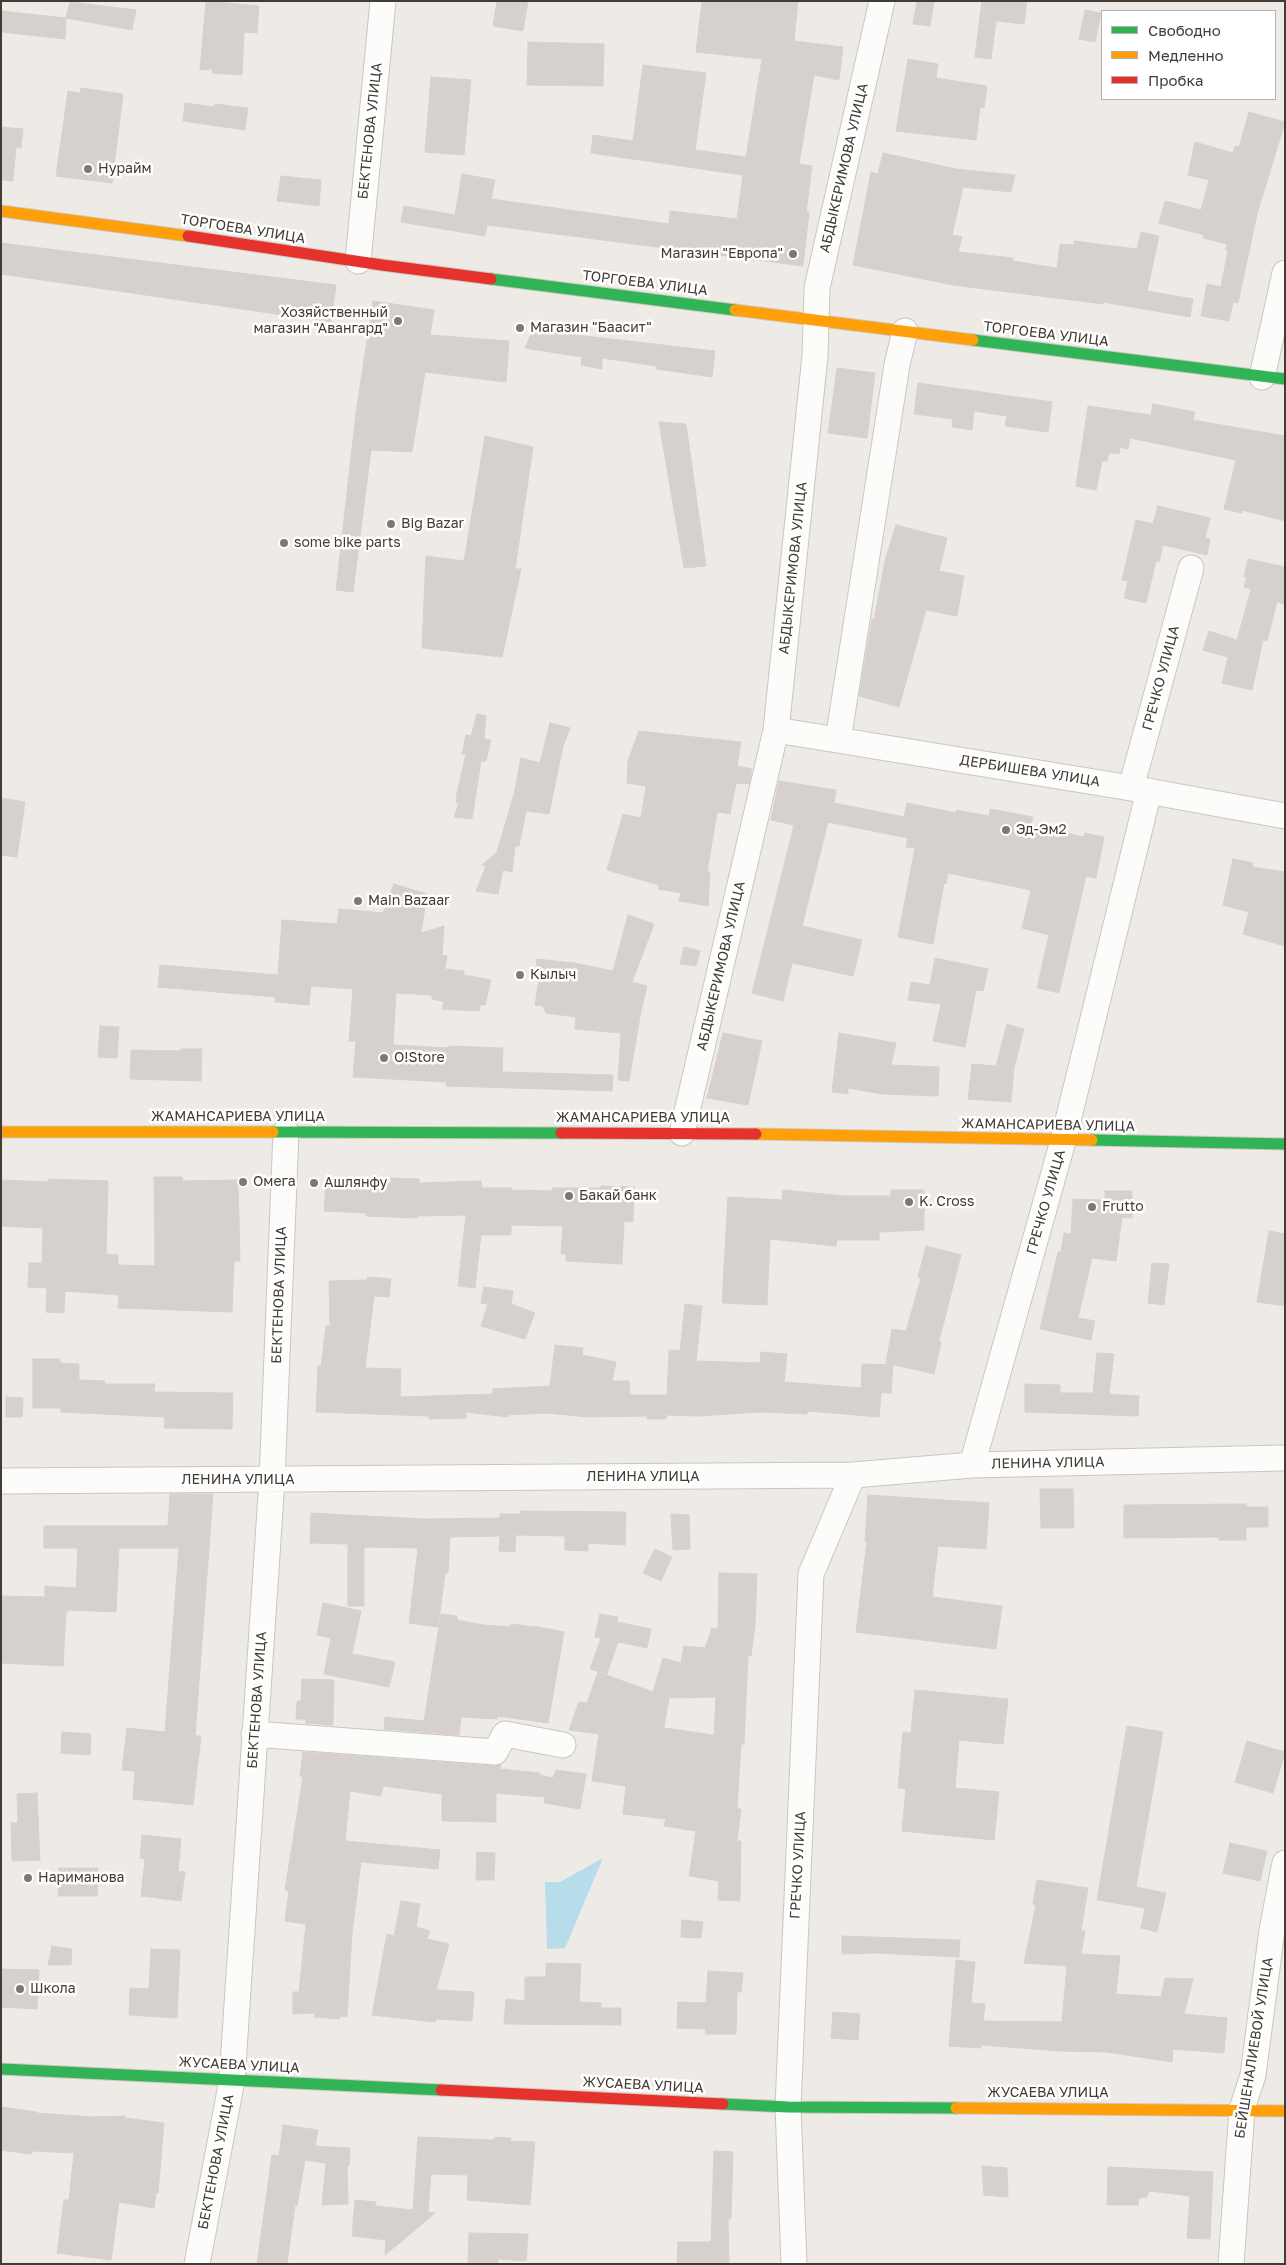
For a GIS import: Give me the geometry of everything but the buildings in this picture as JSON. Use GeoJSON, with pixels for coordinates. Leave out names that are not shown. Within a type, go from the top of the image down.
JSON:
{"type":"FeatureCollection","features":[{"type":"Feature","properties":{"kind":"street","name":"БЕКТЕНОВА УЛИЦА"},"geometry":{"type":"LineString","coordinates":[[358,262],[383,1]]}},
{"type":"Feature","properties":{"kind":"street","name":"АБДЫКЕРИМОВА УЛИЦА"},"geometry":{"type":"LineString","coordinates":[[682,1132],[776,730],[815,356],[817,288],[882,1]]}},
{"type":"Feature","properties":{"kind":"street","name":"ТОРГОЕВА УЛИЦА"},"geometry":{"type":"LineString","coordinates":[[1,211],[130,227],[358,262],[1273,378]]}},
{"type":"Feature","properties":{"kind":"street"},"geometry":{"type":"LineString","coordinates":[[1273,378],[1285,273]]}},
{"type":"Feature","properties":{"kind":"street"},"geometry":{"type":"LineString","coordinates":[[838,740],[896,365],[905,331]]}},
{"type":"Feature","properties":{"kind":"street","name":"ГРЕЧКО УЛИЦА"},"geometry":{"type":"LineString","coordinates":[[972,1465],[1064,1141],[1140,789],[1191,568]]}},
{"type":"Feature","properties":{"kind":"street","name":"ДЕРБИШЕВА УЛИЦА"},"geometry":{"type":"LineString","coordinates":[[776,730],[1140,789],[1285,816]]}},
{"type":"Feature","properties":{"kind":"street","name":"ЖАМАНСАРИЕВА УЛИЦА"},"geometry":{"type":"LineString","coordinates":[[1,1132],[682,1132],[1285,1144]]}},
{"type":"Feature","properties":{"kind":"street","name":"БЕКТЕНОВА УЛИЦА"},"geometry":{"type":"LineString","coordinates":[[197,2264],[232,2080],[272,1480],[286,1132]]}},
{"type":"Feature","properties":{"kind":"street","name":"ЛЕНИНА УЛИЦА"},"geometry":{"type":"LineString","coordinates":[[1,1481],[853,1476],[972,1465],[1285,1458]]}},
{"type":"Feature","properties":{"kind":"street","name":"ГРЕЧКО УЛИЦА"},"geometry":{"type":"LineString","coordinates":[[794,2264],[788,2107],[811,1574],[853,1476]]}},
{"type":"Feature","properties":{"kind":"street"},"geometry":{"type":"LineString","coordinates":[[254,1734],[495,1752],[505,1734],[563,1745]]}},
{"type":"Feature","properties":{"kind":"street","name":"БЕЙШЕНАЛИЕВОЙ УЛИЦА"},"geometry":{"type":"LineString","coordinates":[[1231,2264],[1242,2109],[1253,2074],[1278,1932],[1285,1863]]}},
{"type":"Feature","properties":{"kind":"street","name":"ЖУСАЕВА УЛИЦА"},"geometry":{"type":"LineString","coordinates":[[1,2068],[788,2107],[1242,2109],[1285,2111]]}},
{"type":"Feature","properties":{"kind":"water"},"geometry":{"type":"Polygon","coordinates":[[[603,1858],[565,1948],[547,1949],[545,1882],[560,1882],[603,1858]]]}},
{"type":"Feature","properties":{"kind":"traffic: fast"},"geometry":{"type":"LineString","coordinates":[[491,279],[735,310]]}},
{"type":"Feature","properties":{"kind":"traffic: fast"},"geometry":{"type":"LineString","coordinates":[[973,340],[1285,379]]}},
{"type":"Feature","properties":{"kind":"traffic: fast"},"geometry":{"type":"LineString","coordinates":[[273,1132],[561,1133]]}},
{"type":"Feature","properties":{"kind":"traffic: fast"},"geometry":{"type":"LineString","coordinates":[[1092,1140],[1285,1144]]}},
{"type":"Feature","properties":{"kind":"traffic: fast"},"geometry":{"type":"LineString","coordinates":[[1,2069],[441,2090]]}},
{"type":"Feature","properties":{"kind":"traffic: fast"},"geometry":{"type":"LineString","coordinates":[[723,2104],[788,2107],[956,2108]]}},
{"type":"Feature","properties":{"kind":"traffic: slow"},"geometry":{"type":"LineString","coordinates":[[1,211],[188,236]]}},
{"type":"Feature","properties":{"kind":"traffic: slow"},"geometry":{"type":"LineString","coordinates":[[735,310],[973,340]]}},
{"type":"Feature","properties":{"kind":"traffic: slow"},"geometry":{"type":"LineString","coordinates":[[1,1132],[273,1132]]}},
{"type":"Feature","properties":{"kind":"traffic: slow"},"geometry":{"type":"LineString","coordinates":[[756,1134],[1092,1140]]}},
{"type":"Feature","properties":{"kind":"traffic: slow"},"geometry":{"type":"LineString","coordinates":[[956,2108],[1285,2111]]}},
{"type":"Feature","properties":{"kind":"traffic: jam"},"geometry":{"type":"LineString","coordinates":[[188,236],[491,279]]}},
{"type":"Feature","properties":{"kind":"traffic: jam"},"geometry":{"type":"LineString","coordinates":[[561,1133],[756,1134]]}},
{"type":"Feature","properties":{"kind":"traffic: jam"},"geometry":{"type":"LineString","coordinates":[[441,2090],[723,2104]]}},
{"type":"Feature","properties":{"kind":"place","name":"Нурайм"},"geometry":{"type":"Point","coordinates":[88,169]}},
{"type":"Feature","properties":{"kind":"place","name":"Магазин \"Европа\""},"geometry":{"type":"Point","coordinates":[793,254]}},
{"type":"Feature","properties":{"kind":"place","name":"Хозяйственный магазин \"Авангард\""},"geometry":{"type":"Point","coordinates":[398,321]}},
{"type":"Feature","properties":{"kind":"place","name":"Магазин \"Баасит\""},"geometry":{"type":"Point","coordinates":[520,328]}},
{"type":"Feature","properties":{"kind":"place","name":"Big Bazar"},"geometry":{"type":"Point","coordinates":[391,524]}},
{"type":"Feature","properties":{"kind":"place","name":"some bike parts"},"geometry":{"type":"Point","coordinates":[284,543]}},
{"type":"Feature","properties":{"kind":"place","name":"Эд-Эм2"},"geometry":{"type":"Point","coordinates":[1006,830]}},
{"type":"Feature","properties":{"kind":"place","name":"Main Bazaar"},"geometry":{"type":"Point","coordinates":[358,901]}},
{"type":"Feature","properties":{"kind":"place","name":"Кылыч"},"geometry":{"type":"Point","coordinates":[520,975]}},
{"type":"Feature","properties":{"kind":"place","name":"O!Store"},"geometry":{"type":"Point","coordinates":[384,1058]}},
{"type":"Feature","properties":{"kind":"place","name":"Омега"},"geometry":{"type":"Point","coordinates":[243,1182]}},
{"type":"Feature","properties":{"kind":"place","name":"Ашлянфу"},"geometry":{"type":"Point","coordinates":[314,1183]}},
{"type":"Feature","properties":{"kind":"place","name":"Бакай банк"},"geometry":{"type":"Point","coordinates":[569,1196]}},
{"type":"Feature","properties":{"kind":"place","name":"K. Cross"},"geometry":{"type":"Point","coordinates":[909,1202]}},
{"type":"Feature","properties":{"kind":"place","name":"Frutto"},"geometry":{"type":"Point","coordinates":[1092,1207]}},
{"type":"Feature","properties":{"kind":"place","name":"Нариманова"},"geometry":{"type":"Point","coordinates":[28,1878]}},
{"type":"Feature","properties":{"kind":"place","name":"Школа"},"geometry":{"type":"Point","coordinates":[20,1989]}}]}
